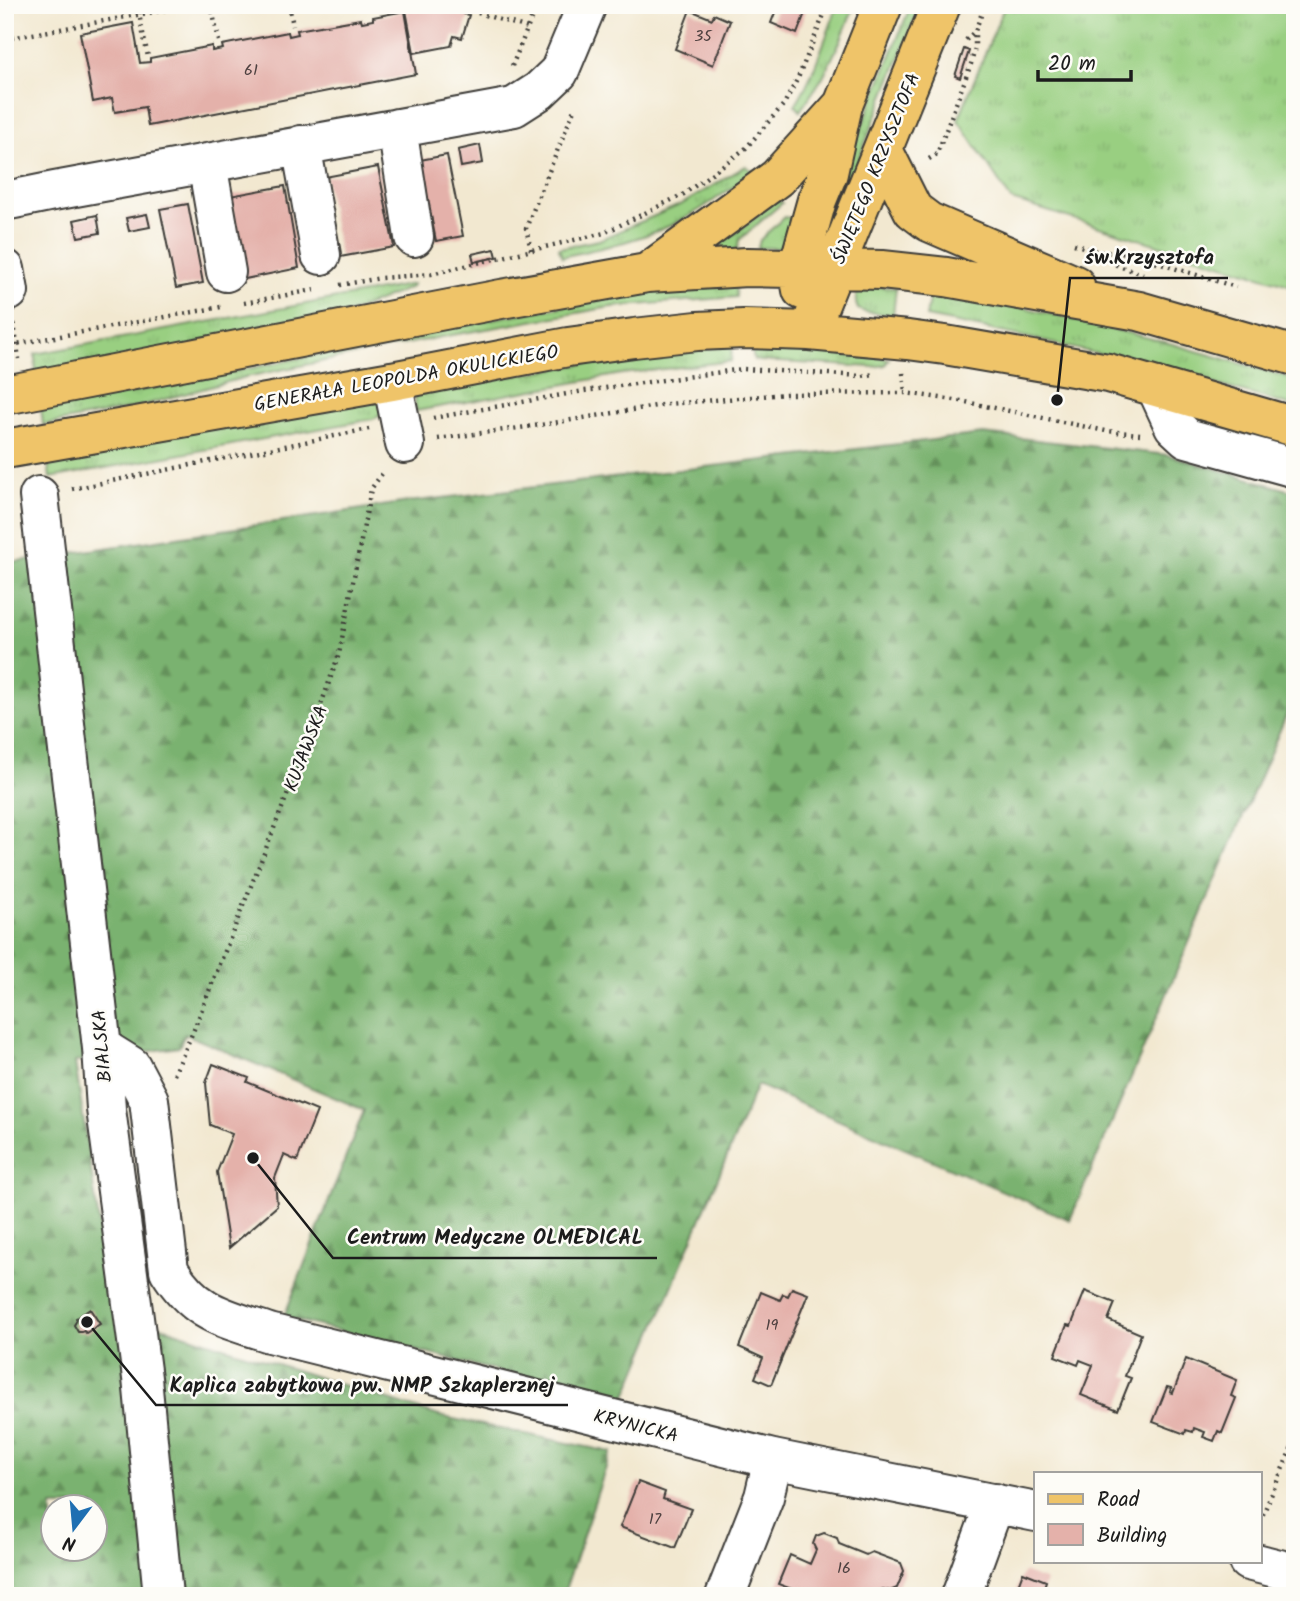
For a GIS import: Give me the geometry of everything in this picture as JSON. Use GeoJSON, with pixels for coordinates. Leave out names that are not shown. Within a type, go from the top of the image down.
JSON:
{"type":"FeatureCollection","features":[{"type":"Feature","properties":{"kind":"main road"},"geometry":{"type":"LineString","coordinates":[[817,268],[817,200],[828,173],[843,104],[883,5]]}},
{"type":"Feature","properties":{"kind":"main road","name":"ŚWIĘTEGO KRZYSZTOFA"},"geometry":{"type":"LineString","coordinates":[[809,331],[817,268],[883,150],[941,5]]}},
{"type":"Feature","properties":{"kind":"main road"},"geometry":{"type":"LineString","coordinates":[[646,273],[777,177],[843,104]]}},
{"type":"Feature","properties":{"kind":"main road"},"geometry":{"type":"LineString","coordinates":[[883,150],[913,210],[929,222],[1139,312]]}},
{"type":"Feature","properties":{"kind":"main road"},"geometry":{"type":"LineString","coordinates":[[13,381],[646,273],[747,267],[882,270],[946,277],[1139,312],[1295,356]]}},
{"type":"Feature","properties":{"kind":"main road","name":"GENERAŁA LEOPOLDA OKULICKIEGO"},"geometry":{"type":"LineString","coordinates":[[5,449],[568,347],[634,338],[744,329],[809,331],[945,345],[1108,373],[1295,427]]}},
{"type":"Feature","properties":{"kind":"street"},"geometry":{"type":"LineString","coordinates":[[5,201],[514,107],[538,91],[567,89],[587,5]]}},
{"type":"Feature","properties":{"kind":"street"},"geometry":{"type":"LineString","coordinates":[[397,128],[414,237]]}},
{"type":"Feature","properties":{"kind":"street"},"geometry":{"type":"LineString","coordinates":[[301,145],[320,277]]}},
{"type":"Feature","properties":{"kind":"street"},"geometry":{"type":"LineString","coordinates":[[207,163],[226,272]]}},
{"type":"Feature","properties":{"kind":"street"},"geometry":{"type":"LineString","coordinates":[[392,381],[418,431]]}},
{"type":"Feature","properties":{"kind":"street"},"geometry":{"type":"LineString","coordinates":[[1156,387],[1174,426],[1187,438],[1295,468]]}},
{"type":"Feature","properties":{"kind":"street","name":"BIALSKA"},"geometry":{"type":"LineString","coordinates":[[39,496],[102,1048],[106,1109],[142,1378],[163,1596]]}},
{"type":"Feature","properties":{"kind":"street","name":"KRYNICKA"},"geometry":{"type":"LineString","coordinates":[[102,1048],[131,1066],[149,1100],[169,1270],[178,1285],[198,1305],[214,1315],[269,1333],[773,1459],[1034,1512]]}},
{"type":"Feature","properties":{"kind":"street"},"geometry":{"type":"LineString","coordinates":[[725,1596],[764,1497],[773,1459]]}},
{"type":"Feature","properties":{"kind":"street"},"geometry":{"type":"LineString","coordinates":[[961,1596],[995,1503]]}},
{"type":"Feature","properties":{"kind":"street"},"geometry":{"type":"LineString","coordinates":[[1250,1562],[1285,1580]]}},
{"type":"Feature","properties":{"kind":"path"},"geometry":{"type":"LineString","coordinates":[[141,5],[139,15],[148,57]]}},
{"type":"Feature","properties":{"kind":"path"},"geometry":{"type":"LineString","coordinates":[[5,38],[192,5]]}},
{"type":"Feature","properties":{"kind":"path"},"geometry":{"type":"LineString","coordinates":[[211,5],[219,41]]}},
{"type":"Feature","properties":{"kind":"path"},"geometry":{"type":"LineString","coordinates":[[289,5],[293,26]]}},
{"type":"Feature","properties":{"kind":"path"},"geometry":{"type":"LineString","coordinates":[[494,110],[537,5]]}},
{"type":"Feature","properties":{"kind":"path"},"geometry":{"type":"LineString","coordinates":[[5,346],[320,277],[381,278],[431,274],[604,233],[684,194],[746,148],[783,104],[801,71],[828,5]]}},
{"type":"Feature","properties":{"kind":"path"},"geometry":{"type":"LineString","coordinates":[[929,159],[937,155],[971,64],[975,31],[985,5]]}},
{"type":"Feature","properties":{"kind":"path"},"geometry":{"type":"LineString","coordinates":[[478,13],[528,28]]}},
{"type":"Feature","properties":{"kind":"path"},"geometry":{"type":"LineString","coordinates":[[531,250],[526,228],[567,89]]}},
{"type":"Feature","properties":{"kind":"path"},"geometry":{"type":"LineString","coordinates":[[1099,252],[1131,255],[1236,287]]}},
{"type":"Feature","properties":{"kind":"path"},"geometry":{"type":"LineString","coordinates":[[7,280],[17,344],[13,381]]}},
{"type":"Feature","properties":{"kind":"path"},"geometry":{"type":"LineString","coordinates":[[418,431],[584,391],[743,369],[862,376],[876,374]]}},
{"type":"Feature","properties":{"kind":"path"},"geometry":{"type":"LineString","coordinates":[[903,369],[905,393]]}},
{"type":"Feature","properties":{"kind":"path"},"geometry":{"type":"LineString","coordinates":[[418,431],[541,425],[668,404],[786,394],[905,393],[961,401],[1106,431],[1187,438]]}},
{"type":"Feature","properties":{"kind":"path"},"geometry":{"type":"LineString","coordinates":[[39,496],[370,429]]}},
{"type":"Feature","properties":{"kind":"path","name":"KUJAWSKA"},"geometry":{"type":"LineString","coordinates":[[149,1100],[171,1081],[181,1058],[304,753],[340,654],[371,489],[418,431]]}},
{"type":"Feature","properties":{"kind":"path"},"geometry":{"type":"LineString","coordinates":[[1262,1516],[1295,1440]]}},
{"type":"Feature","properties":{"kind":"green space"},"geometry":{"type":"Polygon","coordinates":[[[838,5],[855,5],[823,77],[800,111],[795,105],[813,70],[838,5]]]}},
{"type":"Feature","properties":{"kind":"green space"},"geometry":{"type":"Polygon","coordinates":[[[911,5],[921,5],[844,195],[835,192],[911,5]]]}},
{"type":"Feature","properties":{"kind":"green space"},"geometry":{"type":"Polygon","coordinates":[[[1005,5],[1295,5],[1295,287],[1011,200],[958,120],[1005,5]]]}},
{"type":"Feature","properties":{"kind":"green space"},"geometry":{"type":"Polygon","coordinates":[[[746,166],[754,172],[709,204],[667,227],[638,238],[562,257],[559,248],[599,240],[682,204],[746,166]]]}},
{"type":"Feature","properties":{"kind":"green space"},"geometry":{"type":"Polygon","coordinates":[[[777,199],[782,203],[739,240],[737,250],[723,248],[721,243],[777,199]]]}},
{"type":"Feature","properties":{"kind":"green space"},"geometry":{"type":"Polygon","coordinates":[[[784,217],[797,219],[785,248],[758,248],[760,240],[784,217]]]}},
{"type":"Feature","properties":{"kind":"green space"},"geometry":{"type":"Polygon","coordinates":[[[413,284],[412,287],[347,314],[36,377],[35,354],[413,284]]]}},
{"type":"Feature","properties":{"kind":"green space"},"geometry":{"type":"Polygon","coordinates":[[[735,285],[736,297],[611,307],[441,337],[246,377],[133,408],[43,425],[41,408],[89,401],[497,318],[652,291],[735,285]]]}},
{"type":"Feature","properties":{"kind":"green space"},"geometry":{"type":"Polygon","coordinates":[[[862,286],[896,288],[893,315],[858,309],[856,297],[862,286]]]}},
{"type":"Feature","properties":{"kind":"green space"},"geometry":{"type":"Polygon","coordinates":[[[930,293],[1022,307],[1165,342],[1295,379],[1295,407],[1111,357],[926,317],[930,293]]]}},
{"type":"Feature","properties":{"kind":"green space"},"geometry":{"type":"Polygon","coordinates":[[[732,346],[731,361],[622,374],[416,411],[414,392],[619,358],[732,346]]]}},
{"type":"Feature","properties":{"kind":"green space"},"geometry":{"type":"Polygon","coordinates":[[[751,346],[835,350],[889,359],[885,365],[873,367],[760,361],[754,360],[751,346]]]}},
{"type":"Feature","properties":{"kind":"green space"},"geometry":{"type":"Polygon","coordinates":[[[373,397],[380,403],[382,415],[373,419],[50,478],[47,456],[373,397]]]}},
{"type":"Feature","properties":{"kind":"green space"},"geometry":{"type":"Polygon","coordinates":[[[983,434],[1168,455],[1295,492],[1295,695],[1070,1220],[757,1085],[623,1403],[284,1317],[364,1110],[185,1034],[179,1047],[75,1062],[112,1311],[439,1416],[611,1452],[563,1596],[5,1596],[5,563],[408,502],[983,434]]]}},
{"type":"Feature","properties":{"kind":"building"},"geometry":{"type":"Polygon","coordinates":[[[405,5],[465,5],[463,14],[469,15],[462,38],[454,36],[451,46],[414,53],[405,5]]]}},
{"type":"Feature","properties":{"kind":"building"},"geometry":{"type":"Polygon","coordinates":[[[778,5],[808,5],[797,34],[771,23],[778,5]]]}},
{"type":"Feature","properties":{"kind":"building"},"geometry":{"type":"Polygon","coordinates":[[[690,10],[712,19],[714,14],[730,21],[713,65],[675,49],[690,10]]]}},
{"type":"Feature","properties":{"kind":"building"},"geometry":{"type":"Polygon","coordinates":[[[405,11],[416,74],[148,126],[145,107],[115,112],[112,98],[93,102],[80,33],[133,23],[140,63],[150,62],[150,58],[212,46],[212,51],[223,49],[222,45],[288,32],[289,36],[298,34],[297,30],[361,19],[362,22],[373,20],[373,17],[405,11]]]}},
{"type":"Feature","properties":{"kind":"building"},"geometry":{"type":"Polygon","coordinates":[[[964,49],[969,51],[960,78],[955,76],[964,49]]]}},
{"type":"Feature","properties":{"kind":"building"},"geometry":{"type":"Polygon","coordinates":[[[480,145],[483,163],[461,167],[458,150],[480,145]]]}},
{"type":"Feature","properties":{"kind":"building"},"geometry":{"type":"Polygon","coordinates":[[[447,155],[463,236],[436,241],[420,160],[447,155]]]}},
{"type":"Feature","properties":{"kind":"building"},"geometry":{"type":"Polygon","coordinates":[[[378,167],[394,247],[340,257],[325,177],[378,167]]]}},
{"type":"Feature","properties":{"kind":"building"},"geometry":{"type":"Polygon","coordinates":[[[285,186],[299,268],[245,279],[230,196],[285,186]]]}},
{"type":"Feature","properties":{"kind":"building"},"geometry":{"type":"Polygon","coordinates":[[[188,204],[203,283],[176,288],[160,209],[188,204]]]}},
{"type":"Feature","properties":{"kind":"building"},"geometry":{"type":"Polygon","coordinates":[[[147,214],[150,227],[129,231],[126,218],[147,214]]]}},
{"type":"Feature","properties":{"kind":"building"},"geometry":{"type":"Polygon","coordinates":[[[97,215],[100,233],[78,237],[74,220],[97,215]]]}},
{"type":"Feature","properties":{"kind":"building"},"geometry":{"type":"Polygon","coordinates":[[[495,249],[497,257],[474,262],[472,254],[495,249]]]}},
{"type":"Feature","properties":{"kind":"building"},"geometry":{"type":"Polygon","coordinates":[[[213,1064],[249,1078],[247,1082],[317,1111],[297,1161],[284,1155],[275,1178],[277,1206],[229,1248],[217,1172],[232,1134],[210,1125],[206,1083],[213,1064]]]}},
{"type":"Feature","properties":{"kind":"building"},"geometry":{"type":"Polygon","coordinates":[[[792,1288],[808,1294],[771,1385],[755,1378],[763,1358],[739,1347],[761,1292],[780,1300],[783,1294],[788,1296],[792,1288]]]}},
{"type":"Feature","properties":{"kind":"building"},"geometry":{"type":"Polygon","coordinates":[[[1085,1291],[1115,1303],[1108,1320],[1141,1334],[1125,1376],[1131,1378],[1118,1410],[1081,1395],[1093,1365],[1080,1360],[1078,1365],[1055,1356],[1085,1291]]]}},
{"type":"Feature","properties":{"kind":"building"},"geometry":{"type":"Polygon","coordinates":[[[90,1309],[100,1324],[86,1333],[78,1332],[74,1325],[76,1318],[90,1309]]]}},
{"type":"Feature","properties":{"kind":"building"},"geometry":{"type":"Polygon","coordinates":[[[1186,1359],[1237,1380],[1231,1396],[1236,1398],[1222,1433],[1218,1431],[1214,1441],[1203,1437],[1205,1432],[1194,1428],[1193,1432],[1186,1430],[1185,1434],[1153,1422],[1167,1387],[1171,1388],[1170,1392],[1173,1393],[1186,1359]]]}},
{"type":"Feature","properties":{"kind":"building"},"geometry":{"type":"Polygon","coordinates":[[[638,1482],[665,1492],[663,1499],[691,1509],[675,1548],[620,1527],[638,1482]]]}},
{"type":"Feature","properties":{"kind":"building"},"geometry":{"type":"Polygon","coordinates":[[[824,1533],[837,1538],[839,1544],[866,1555],[872,1552],[901,1563],[904,1571],[897,1588],[875,1591],[873,1596],[820,1596],[811,1592],[805,1594],[778,1584],[790,1555],[810,1564],[816,1550],[813,1544],[816,1536],[824,1533]]]}},
{"type":"Feature","properties":{"kind":"building"},"geometry":{"type":"Polygon","coordinates":[[[1023,1572],[1046,1581],[1041,1596],[1014,1596],[1023,1572]]]}},
{"type":"Feature","properties":{"kind":"place","name":"św.Krzysztofa"},"geometry":{"type":"Point","coordinates":[1057,400]}},
{"type":"Feature","properties":{"kind":"place","name":"Centrum Medyczne OLMEDICAL"},"geometry":{"type":"Point","coordinates":[253,1158]}},
{"type":"Feature","properties":{"kind":"place","name":"Kaplica zabytkowa pw. NMP Szkaplerznej"},"geometry":{"type":"Point","coordinates":[87,1322]}}]}
